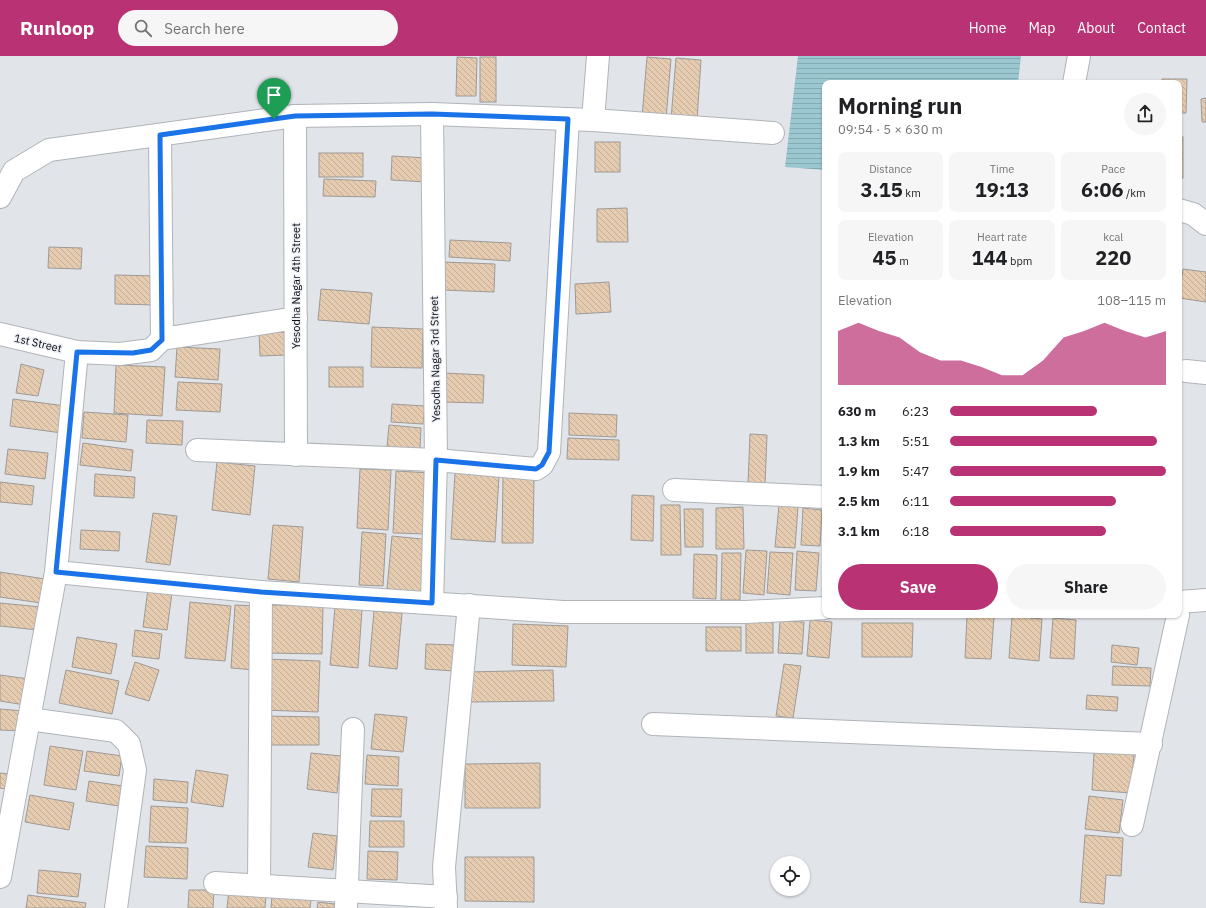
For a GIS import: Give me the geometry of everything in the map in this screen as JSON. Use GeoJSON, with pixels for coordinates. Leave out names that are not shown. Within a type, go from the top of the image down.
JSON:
{"type":"FeatureCollection","features":[{"type":"Feature","properties":{"kind":"street"},"geometry":{"type":"LineString","coordinates":[[593,120],[598,56]]}},
{"type":"Feature","properties":{"kind":"street"},"geometry":{"type":"LineString","coordinates":[[1075,80],[1079,56]]}},
{"type":"Feature","properties":{"kind":"street"},"geometry":{"type":"LineString","coordinates":[[0,197],[14,171],[49,150],[295,116],[432,114],[593,120],[773,133]]}},
{"type":"Feature","properties":{"kind":"street","name":"Yesodha Nagar 3rd Street"},"geometry":{"type":"LineString","coordinates":[[432,114],[436,460],[432,603]]}},
{"type":"Feature","properties":{"kind":"street","name":"Yesodha Nagar 4th Street"},"geometry":{"type":"LineString","coordinates":[[295,116],[296,455]]}},
{"type":"Feature","properties":{"kind":"street"},"geometry":{"type":"LineString","coordinates":[[197,450],[436,460],[536,469],[542,465],[549,452],[568,119]]}},
{"type":"Feature","properties":{"kind":"street"},"geometry":{"type":"LineString","coordinates":[[160,135],[162,340],[296,318]]}},
{"type":"Feature","properties":{"kind":"street"},"geometry":{"type":"LineString","coordinates":[[1182,211],[1193,214],[1206,224]]}},
{"type":"Feature","properties":{"kind":"street","name":"1st Street"},"geometry":{"type":"LineString","coordinates":[[0,334],[77,352],[133,353],[151,350],[162,340]]}},
{"type":"Feature","properties":{"kind":"street"},"geometry":{"type":"LineString","coordinates":[[0,877],[56,572],[77,352]]}},
{"type":"Feature","properties":{"kind":"street"},"geometry":{"type":"LineString","coordinates":[[674,490],[822,497]]}},
{"type":"Feature","properties":{"kind":"street"},"geometry":{"type":"LineString","coordinates":[[56,572],[261,592],[563,612],[746,612],[822,608]]}},
{"type":"Feature","properties":{"kind":"street"},"geometry":{"type":"LineString","coordinates":[[259,885],[261,592]]}},
{"type":"Feature","properties":{"kind":"street"},"geometry":{"type":"LineString","coordinates":[[1182,606],[1206,600]]}},
{"type":"Feature","properties":{"kind":"street"},"geometry":{"type":"LineString","coordinates":[[215,883],[259,885],[347,900],[446,902],[444,867],[469,605]]}},
{"type":"Feature","properties":{"kind":"street"},"geometry":{"type":"LineString","coordinates":[[1132,825],[1151,744],[1177,618]]}},
{"type":"Feature","properties":{"kind":"street"},"geometry":{"type":"LineString","coordinates":[[29,719],[116,731],[129,744],[135,770],[116,908]]}},
{"type":"Feature","properties":{"kind":"street"},"geometry":{"type":"LineString","coordinates":[[654,724],[1151,744]]}},
{"type":"Feature","properties":{"kind":"street"},"geometry":{"type":"LineString","coordinates":[[347,900],[353,729]]}},
{"type":"Feature","properties":{"kind":"water"},"geometry":{"type":"Polygon","coordinates":[[[798,56],[1021,56],[1018,80],[822,80],[822,170],[785,167],[798,56]]]}},
{"type":"Feature","properties":{"kind":"building"},"geometry":{"type":"Polygon","coordinates":[[[457,57],[477,58],[476,96],[456,96],[457,57]]]}},
{"type":"Feature","properties":{"kind":"building"},"geometry":{"type":"Polygon","coordinates":[[[480,57],[496,57],[496,102],[480,102],[480,57]]]}},
{"type":"Feature","properties":{"kind":"building"},"geometry":{"type":"Polygon","coordinates":[[[647,57],[671,59],[666,119],[642,117],[647,57]]]}},
{"type":"Feature","properties":{"kind":"building"},"geometry":{"type":"Polygon","coordinates":[[[676,58],[701,60],[697,120],[671,119],[676,58]]]}},
{"type":"Feature","properties":{"kind":"building"},"geometry":{"type":"Polygon","coordinates":[[[1187,79],[1186,113],[1182,113],[1182,80],[1162,80],[1187,79]]]}},
{"type":"Feature","properties":{"kind":"building"},"geometry":{"type":"Polygon","coordinates":[[[1206,98],[1206,122],[1202,122],[1201,99],[1206,98]]]}},
{"type":"Feature","properties":{"kind":"building"},"geometry":{"type":"Polygon","coordinates":[[[1182,137],[1183,137],[1182,178],[1182,137]]]}},
{"type":"Feature","properties":{"kind":"building"},"geometry":{"type":"Polygon","coordinates":[[[595,142],[620,142],[620,172],[595,172],[595,142]]]}},
{"type":"Feature","properties":{"kind":"building"},"geometry":{"type":"Polygon","coordinates":[[[319,153],[363,153],[363,177],[319,177],[319,153]]]}},
{"type":"Feature","properties":{"kind":"building"},"geometry":{"type":"Polygon","coordinates":[[[392,156],[427,158],[426,182],[391,180],[392,156]]]}},
{"type":"Feature","properties":{"kind":"building"},"geometry":{"type":"Polygon","coordinates":[[[324,179],[376,181],[375,197],[323,196],[324,179]]]}},
{"type":"Feature","properties":{"kind":"building"},"geometry":{"type":"Polygon","coordinates":[[[627,208],[628,242],[597,242],[597,209],[627,208]]]}},
{"type":"Feature","properties":{"kind":"building"},"geometry":{"type":"Polygon","coordinates":[[[450,240],[511,243],[510,261],[449,257],[450,240]]]}},
{"type":"Feature","properties":{"kind":"building"},"geometry":{"type":"Polygon","coordinates":[[[49,247],[82,248],[81,269],[48,268],[49,247]]]}},
{"type":"Feature","properties":{"kind":"building"},"geometry":{"type":"Polygon","coordinates":[[[443,262],[495,264],[494,292],[442,290],[443,262]]]}},
{"type":"Feature","properties":{"kind":"building"},"geometry":{"type":"Polygon","coordinates":[[[1183,269],[1206,272],[1206,302],[1182,298],[1183,269]]]}},
{"type":"Feature","properties":{"kind":"building"},"geometry":{"type":"Polygon","coordinates":[[[115,275],[159,276],[158,305],[115,304],[115,275]]]}},
{"type":"Feature","properties":{"kind":"building"},"geometry":{"type":"Polygon","coordinates":[[[609,282],[611,312],[576,314],[575,284],[609,282]]]}},
{"type":"Feature","properties":{"kind":"building"},"geometry":{"type":"Polygon","coordinates":[[[321,289],[372,293],[369,324],[318,320],[321,289]]]}},
{"type":"Feature","properties":{"kind":"building"},"geometry":{"type":"Polygon","coordinates":[[[372,327],[423,329],[422,368],[371,367],[372,327]]]}},
{"type":"Feature","properties":{"kind":"building"},"geometry":{"type":"Polygon","coordinates":[[[259,332],[285,332],[286,355],[260,356],[259,332]]]}},
{"type":"Feature","properties":{"kind":"building"},"geometry":{"type":"Polygon","coordinates":[[[177,347],[220,349],[218,380],[175,377],[177,347]]]}},
{"type":"Feature","properties":{"kind":"building"},"geometry":{"type":"Polygon","coordinates":[[[21,364],[44,370],[38,396],[16,393],[21,364]]]}},
{"type":"Feature","properties":{"kind":"building"},"geometry":{"type":"Polygon","coordinates":[[[116,365],[165,367],[162,416],[114,413],[116,365]]]}},
{"type":"Feature","properties":{"kind":"building"},"geometry":{"type":"Polygon","coordinates":[[[329,367],[363,367],[363,387],[329,387],[329,367]]]}},
{"type":"Feature","properties":{"kind":"building"},"geometry":{"type":"Polygon","coordinates":[[[445,373],[484,375],[483,403],[443,402],[445,373]]]}},
{"type":"Feature","properties":{"kind":"building"},"geometry":{"type":"Polygon","coordinates":[[[178,382],[222,384],[220,412],[176,410],[178,382]]]}},
{"type":"Feature","properties":{"kind":"building"},"geometry":{"type":"Polygon","coordinates":[[[13,399],[65,406],[62,433],[10,426],[13,399]]]}},
{"type":"Feature","properties":{"kind":"building"},"geometry":{"type":"Polygon","coordinates":[[[392,404],[425,406],[423,424],[391,422],[392,404]]]}},
{"type":"Feature","properties":{"kind":"building"},"geometry":{"type":"Polygon","coordinates":[[[84,412],[128,415],[126,442],[82,438],[84,412]]]}},
{"type":"Feature","properties":{"kind":"building"},"geometry":{"type":"Polygon","coordinates":[[[569,413],[617,415],[616,437],[569,435],[569,413]]]}},
{"type":"Feature","properties":{"kind":"building"},"geometry":{"type":"Polygon","coordinates":[[[147,420],[183,421],[182,445],[146,443],[147,420]]]}},
{"type":"Feature","properties":{"kind":"building"},"geometry":{"type":"Polygon","coordinates":[[[389,425],[421,428],[420,449],[387,447],[389,425]]]}},
{"type":"Feature","properties":{"kind":"building"},"geometry":{"type":"Polygon","coordinates":[[[750,434],[767,435],[765,485],[748,484],[750,434]]]}},
{"type":"Feature","properties":{"kind":"building"},"geometry":{"type":"Polygon","coordinates":[[[568,438],[619,440],[619,460],[567,459],[568,438]]]}},
{"type":"Feature","properties":{"kind":"building"},"geometry":{"type":"Polygon","coordinates":[[[83,443],[133,450],[131,471],[80,465],[83,443]]]}},
{"type":"Feature","properties":{"kind":"building"},"geometry":{"type":"Polygon","coordinates":[[[8,449],[48,453],[45,479],[5,474],[8,449]]]}},
{"type":"Feature","properties":{"kind":"building"},"geometry":{"type":"Polygon","coordinates":[[[217,462],[255,466],[250,515],[212,510],[217,462]]]}},
{"type":"Feature","properties":{"kind":"building"},"geometry":{"type":"Polygon","coordinates":[[[360,469],[391,470],[388,530],[357,528],[360,469]]]}},
{"type":"Feature","properties":{"kind":"building"},"geometry":{"type":"Polygon","coordinates":[[[396,471],[431,473],[428,534],[393,533],[396,471]]]}},
{"type":"Feature","properties":{"kind":"building"},"geometry":{"type":"Polygon","coordinates":[[[455,473],[499,476],[495,542],[451,539],[455,473]]]}},
{"type":"Feature","properties":{"kind":"building"},"geometry":{"type":"Polygon","coordinates":[[[95,474],[135,477],[134,498],[94,496],[95,474]]]}},
{"type":"Feature","properties":{"kind":"building"},"geometry":{"type":"Polygon","coordinates":[[[503,477],[534,478],[533,543],[502,543],[503,477]]]}},
{"type":"Feature","properties":{"kind":"building"},"geometry":{"type":"Polygon","coordinates":[[[0,482],[34,486],[32,505],[0,502],[0,482]]]}},
{"type":"Feature","properties":{"kind":"building"},"geometry":{"type":"Polygon","coordinates":[[[632,495],[654,496],[653,541],[631,540],[632,495]]]}},
{"type":"Feature","properties":{"kind":"building"},"geometry":{"type":"Polygon","coordinates":[[[661,505],[680,505],[681,555],[661,555],[661,505]]]}},
{"type":"Feature","properties":{"kind":"building"},"geometry":{"type":"Polygon","coordinates":[[[779,505],[798,507],[795,548],[775,547],[779,505]]]}},
{"type":"Feature","properties":{"kind":"building"},"geometry":{"type":"Polygon","coordinates":[[[743,507],[744,549],[716,549],[716,508],[743,507]]]}},
{"type":"Feature","properties":{"kind":"building"},"geometry":{"type":"Polygon","coordinates":[[[803,508],[822,510],[820,546],[801,545],[803,508]]]}},
{"type":"Feature","properties":{"kind":"building"},"geometry":{"type":"Polygon","coordinates":[[[684,509],[703,509],[703,547],[685,547],[684,509]]]}},
{"type":"Feature","properties":{"kind":"building"},"geometry":{"type":"Polygon","coordinates":[[[153,513],[177,516],[170,565],[146,562],[153,513]]]}},
{"type":"Feature","properties":{"kind":"building"},"geometry":{"type":"Polygon","coordinates":[[[273,525],[303,527],[299,582],[268,579],[273,525]]]}},
{"type":"Feature","properties":{"kind":"building"},"geometry":{"type":"Polygon","coordinates":[[[81,530],[120,532],[119,551],[80,549],[81,530]]]}},
{"type":"Feature","properties":{"kind":"building"},"geometry":{"type":"Polygon","coordinates":[[[362,532],[386,534],[383,586],[359,585],[362,532]]]}},
{"type":"Feature","properties":{"kind":"building"},"geometry":{"type":"Polygon","coordinates":[[[392,536],[431,540],[426,593],[387,589],[392,536]]]}},
{"type":"Feature","properties":{"kind":"building"},"geometry":{"type":"Polygon","coordinates":[[[746,550],[767,551],[764,595],[743,593],[746,550]]]}},
{"type":"Feature","properties":{"kind":"building"},"geometry":{"type":"Polygon","coordinates":[[[797,551],[819,553],[816,591],[795,590],[797,551]]]}},
{"type":"Feature","properties":{"kind":"building"},"geometry":{"type":"Polygon","coordinates":[[[770,552],[793,553],[790,595],[767,593],[770,552]]]}},
{"type":"Feature","properties":{"kind":"building"},"geometry":{"type":"Polygon","coordinates":[[[722,553],[741,553],[740,600],[721,600],[722,553]]]}},
{"type":"Feature","properties":{"kind":"building"},"geometry":{"type":"Polygon","coordinates":[[[694,554],[717,555],[716,599],[693,598],[694,554]]]}},
{"type":"Feature","properties":{"kind":"building"},"geometry":{"type":"Polygon","coordinates":[[[0,572],[45,579],[41,603],[0,597],[0,572]]]}},
{"type":"Feature","properties":{"kind":"building"},"geometry":{"type":"Polygon","coordinates":[[[148,589],[172,593],[167,630],[143,627],[148,589]]]}},
{"type":"Feature","properties":{"kind":"building"},"geometry":{"type":"Polygon","coordinates":[[[190,602],[231,606],[225,661],[185,658],[190,602]]]}},
{"type":"Feature","properties":{"kind":"building"},"geometry":{"type":"Polygon","coordinates":[[[0,603],[41,607],[38,630],[0,626],[0,603]]]}},
{"type":"Feature","properties":{"kind":"building"},"geometry":{"type":"Polygon","coordinates":[[[235,605],[256,606],[255,670],[231,668],[235,605]]]}},
{"type":"Feature","properties":{"kind":"building"},"geometry":{"type":"Polygon","coordinates":[[[266,605],[323,605],[322,654],[265,653],[266,605]]]}},
{"type":"Feature","properties":{"kind":"building"},"geometry":{"type":"Polygon","coordinates":[[[335,607],[362,609],[358,668],[330,665],[335,607]]]}},
{"type":"Feature","properties":{"kind":"building"},"geometry":{"type":"Polygon","coordinates":[[[374,611],[402,613],[397,669],[369,666],[374,611]]]}},
{"type":"Feature","properties":{"kind":"building"},"geometry":{"type":"Polygon","coordinates":[[[967,618],[994,618],[991,659],[965,658],[967,618]]]}},
{"type":"Feature","properties":{"kind":"building"},"geometry":{"type":"Polygon","coordinates":[[[1012,618],[1042,619],[1039,661],[1009,658],[1012,618]]]}},
{"type":"Feature","properties":{"kind":"building"},"geometry":{"type":"Polygon","coordinates":[[[1053,618],[1076,620],[1074,659],[1050,658],[1053,618]]]}},
{"type":"Feature","properties":{"kind":"building"},"geometry":{"type":"Polygon","coordinates":[[[810,620],[832,622],[829,658],[807,656],[810,620]]]}},
{"type":"Feature","properties":{"kind":"building"},"geometry":{"type":"Polygon","coordinates":[[[780,621],[804,622],[802,654],[778,653],[780,621]]]}},
{"type":"Feature","properties":{"kind":"building"},"geometry":{"type":"Polygon","coordinates":[[[746,622],[773,622],[773,653],[746,653],[746,622]]]}},
{"type":"Feature","properties":{"kind":"building"},"geometry":{"type":"Polygon","coordinates":[[[862,623],[913,623],[912,657],[862,657],[862,623]]]}},
{"type":"Feature","properties":{"kind":"building"},"geometry":{"type":"Polygon","coordinates":[[[513,624],[568,626],[566,667],[512,665],[513,624]]]}},
{"type":"Feature","properties":{"kind":"building"},"geometry":{"type":"Polygon","coordinates":[[[706,627],[741,627],[741,651],[706,651],[706,627]]]}},
{"type":"Feature","properties":{"kind":"building"},"geometry":{"type":"Polygon","coordinates":[[[135,630],[162,634],[159,659],[132,656],[135,630]]]}},
{"type":"Feature","properties":{"kind":"building"},"geometry":{"type":"Polygon","coordinates":[[[77,637],[117,644],[111,674],[72,667],[77,637]]]}},
{"type":"Feature","properties":{"kind":"building"},"geometry":{"type":"Polygon","coordinates":[[[426,644],[456,645],[454,671],[425,669],[426,644]]]}},
{"type":"Feature","properties":{"kind":"building"},"geometry":{"type":"Polygon","coordinates":[[[1112,645],[1139,648],[1137,665],[1111,662],[1112,645]]]}},
{"type":"Feature","properties":{"kind":"building"},"geometry":{"type":"Polygon","coordinates":[[[265,659],[320,661],[318,712],[263,710],[265,659]]]}},
{"type":"Feature","properties":{"kind":"building"},"geometry":{"type":"Polygon","coordinates":[[[135,662],[159,670],[149,701],[125,694],[135,662]]]}},
{"type":"Feature","properties":{"kind":"building"},"geometry":{"type":"Polygon","coordinates":[[[784,664],[801,666],[793,718],[776,716],[784,664]]]}},
{"type":"Feature","properties":{"kind":"building"},"geometry":{"type":"Polygon","coordinates":[[[1113,666],[1151,668],[1150,686],[1112,685],[1113,666]]]}},
{"type":"Feature","properties":{"kind":"building"},"geometry":{"type":"Polygon","coordinates":[[[66,670],[119,681],[112,714],[59,703],[66,670]]]}},
{"type":"Feature","properties":{"kind":"building"},"geometry":{"type":"Polygon","coordinates":[[[553,670],[554,701],[470,702],[469,672],[553,670]]]}},
{"type":"Feature","properties":{"kind":"building"},"geometry":{"type":"Polygon","coordinates":[[[0,675],[29,679],[25,705],[0,701],[0,675]]]}},
{"type":"Feature","properties":{"kind":"building"},"geometry":{"type":"Polygon","coordinates":[[[1087,695],[1118,697],[1117,711],[1086,709],[1087,695]]]}},
{"type":"Feature","properties":{"kind":"building"},"geometry":{"type":"Polygon","coordinates":[[[0,709],[24,711],[23,731],[0,730],[0,709]]]}},
{"type":"Feature","properties":{"kind":"building"},"geometry":{"type":"Polygon","coordinates":[[[375,714],[407,717],[403,752],[371,749],[375,714]]]}},
{"type":"Feature","properties":{"kind":"building"},"geometry":{"type":"Polygon","coordinates":[[[264,716],[319,717],[319,745],[263,745],[264,716]]]}},
{"type":"Feature","properties":{"kind":"building"},"geometry":{"type":"Polygon","coordinates":[[[50,746],[83,751],[76,790],[44,785],[50,746]]]}},
{"type":"Feature","properties":{"kind":"building"},"geometry":{"type":"Polygon","coordinates":[[[87,751],[122,756],[119,776],[84,771],[87,751]]]}},
{"type":"Feature","properties":{"kind":"building"},"geometry":{"type":"Polygon","coordinates":[[[1094,752],[1134,754],[1131,793],[1092,790],[1094,752]]]}},
{"type":"Feature","properties":{"kind":"building"},"geometry":{"type":"Polygon","coordinates":[[[311,753],[341,756],[337,793],[307,789],[311,753]]]}},
{"type":"Feature","properties":{"kind":"building"},"geometry":{"type":"Polygon","coordinates":[[[367,755],[399,757],[398,786],[365,784],[367,755]]]}},
{"type":"Feature","properties":{"kind":"building"},"geometry":{"type":"Polygon","coordinates":[[[540,763],[540,808],[465,808],[465,764],[540,763]]]}},
{"type":"Feature","properties":{"kind":"building"},"geometry":{"type":"Polygon","coordinates":[[[196,770],[228,775],[223,807],[191,802],[196,770]]]}},
{"type":"Feature","properties":{"kind":"building"},"geometry":{"type":"Polygon","coordinates":[[[0,773],[8,774],[5,789],[0,788],[0,773]]]}},
{"type":"Feature","properties":{"kind":"building"},"geometry":{"type":"Polygon","coordinates":[[[154,779],[188,782],[187,803],[153,800],[154,779]]]}},
{"type":"Feature","properties":{"kind":"building"},"geometry":{"type":"Polygon","coordinates":[[[89,781],[123,786],[119,806],[86,801],[89,781]]]}},
{"type":"Feature","properties":{"kind":"building"},"geometry":{"type":"Polygon","coordinates":[[[372,789],[402,789],[401,817],[371,816],[372,789]]]}},
{"type":"Feature","properties":{"kind":"building"},"geometry":{"type":"Polygon","coordinates":[[[30,795],[74,803],[69,830],[25,822],[30,795]]]}},
{"type":"Feature","properties":{"kind":"building"},"geometry":{"type":"Polygon","coordinates":[[[1089,796],[1123,800],[1119,833],[1085,829],[1089,796]]]}},
{"type":"Feature","properties":{"kind":"building"},"geometry":{"type":"Polygon","coordinates":[[[151,806],[188,808],[186,843],[149,842],[151,806]]]}},
{"type":"Feature","properties":{"kind":"building"},"geometry":{"type":"Polygon","coordinates":[[[370,821],[404,821],[404,847],[369,847],[370,821]]]}},
{"type":"Feature","properties":{"kind":"building"},"geometry":{"type":"Polygon","coordinates":[[[313,833],[337,836],[333,870],[308,867],[313,833]]]}},
{"type":"Feature","properties":{"kind":"building"},"geometry":{"type":"Polygon","coordinates":[[[1085,835],[1123,838],[1121,876],[1106,875],[1104,904],[1080,902],[1085,835]]]}},
{"type":"Feature","properties":{"kind":"building"},"geometry":{"type":"Polygon","coordinates":[[[146,846],[188,848],[187,879],[144,877],[146,846]]]}},
{"type":"Feature","properties":{"kind":"building"},"geometry":{"type":"Polygon","coordinates":[[[368,851],[398,852],[397,880],[367,879],[368,851]]]}},
{"type":"Feature","properties":{"kind":"building"},"geometry":{"type":"Polygon","coordinates":[[[465,857],[534,857],[534,902],[465,901],[465,857]]]}},
{"type":"Feature","properties":{"kind":"building"},"geometry":{"type":"Polygon","coordinates":[[[39,870],[81,874],[78,897],[37,893],[39,870]]]}},
{"type":"Feature","properties":{"kind":"building"},"geometry":{"type":"Polygon","coordinates":[[[189,890],[214,890],[213,908],[188,908],[189,890]]]}},
{"type":"Feature","properties":{"kind":"building"},"geometry":{"type":"Polygon","coordinates":[[[229,890],[266,895],[265,908],[227,908],[229,890]]]}},
{"type":"Feature","properties":{"kind":"building"},"geometry":{"type":"Polygon","coordinates":[[[28,895],[86,903],[85,908],[26,908],[28,895]]]}},
{"type":"Feature","properties":{"kind":"building"},"geometry":{"type":"Polygon","coordinates":[[[272,896],[311,900],[310,908],[271,908],[272,896]]]}},
{"type":"Feature","properties":{"kind":"building"},"geometry":{"type":"Polygon","coordinates":[[[318,902],[343,905],[343,908],[317,908],[318,902]]]}},
{"type":"Feature","properties":{"kind":"route"},"geometry":{"type":"LineString","coordinates":[[432,114],[568,119],[549,452],[542,465],[536,469],[436,460],[432,603],[261,592],[56,572],[77,352],[120,354],[133,353],[151,350],[162,340],[160,135],[274,119],[295,116],[432,114]]}}]}
